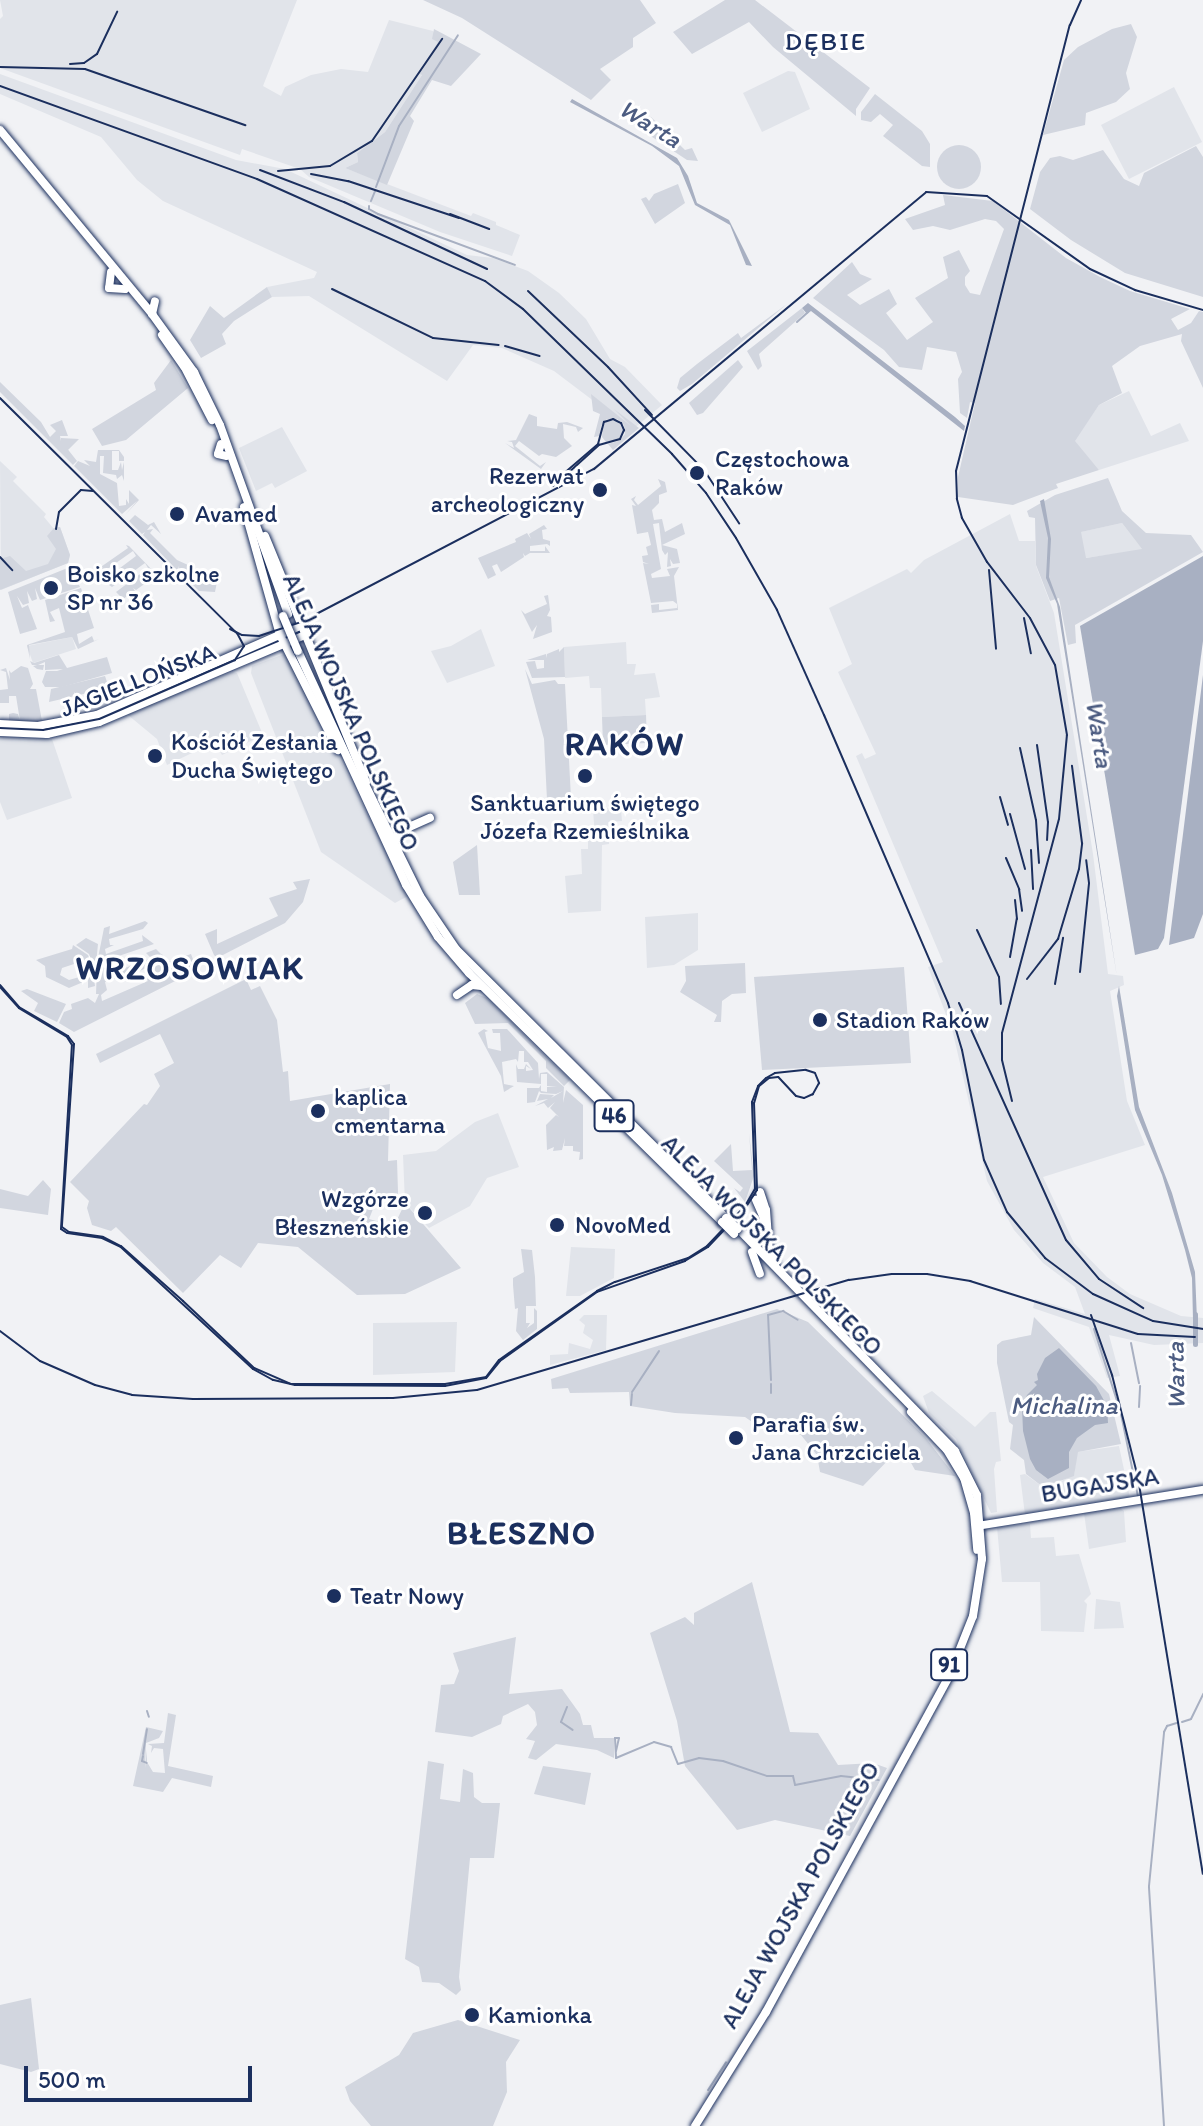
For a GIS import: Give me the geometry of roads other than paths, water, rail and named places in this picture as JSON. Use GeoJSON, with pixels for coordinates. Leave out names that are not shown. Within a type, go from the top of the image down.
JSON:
{"type":"FeatureCollection","features":[{"type":"Feature","properties":{"kind":"main road","name":"ALEJA WOJSKA POLSKIEGO"},"geometry":{"type":"LineString","coordinates":[[0,130],[115,274]]}},
{"type":"Feature","properties":{"kind":"main road","name":"ALEJA WOJSKA POLSKIEGO"},"geometry":{"type":"LineString","coordinates":[[0,139],[152,314],[194,372],[289,613],[303,630],[301,651],[392,847],[425,906],[456,949],[948,1442],[966,1469],[980,1510],[973,1594],[953,1655],[734,2056],[692,2126]]}},
{"type":"Feature","properties":{"kind":"main road","name":"ALEJA WOJSKA POLSKIEGO"},"geometry":{"type":"LineString","coordinates":[[115,274],[109,288],[125,289],[184,366],[224,443]]}},
{"type":"Feature","properties":{"kind":"main road"},"geometry":{"type":"LineString","coordinates":[[115,274],[135,274]]}},
{"type":"Feature","properties":{"kind":"main road"},"geometry":{"type":"LineString","coordinates":[[152,314],[155,301]]}},
{"type":"Feature","properties":{"kind":"main road","name":"ALEJA WOJSKA POLSKIEGO"},"geometry":{"type":"LineString","coordinates":[[246,506],[260,524],[333,741],[367,794]]}},
{"type":"Feature","properties":{"kind":"main road"},"geometry":{"type":"LineString","coordinates":[[246,506],[281,643],[303,630]]}},
{"type":"Feature","properties":{"kind":"main road"},"geometry":{"type":"LineString","coordinates":[[273,609],[281,620],[293,616],[289,613]]}},
{"type":"Feature","properties":{"kind":"main road","name":"ALEJA WOJSKA POLSKIEGO"},"geometry":{"type":"LineString","coordinates":[[281,643],[301,651],[345,729],[367,794]]}},
{"type":"Feature","properties":{"kind":"main road","name":"JAGIELLOŃSKA"},"geometry":{"type":"LineString","coordinates":[[0,724],[38,726],[97,715],[232,655],[281,643]]}},
{"type":"Feature","properties":{"kind":"main road","name":"JAGIELLOŃSKA"},"geometry":{"type":"LineString","coordinates":[[0,732],[47,734],[99,722],[281,643]]}},
{"type":"Feature","properties":{"kind":"main road"},"geometry":{"type":"LineString","coordinates":[[383,861],[398,832],[430,818]]}},
{"type":"Feature","properties":{"kind":"main road","name":"ALEJA WOJSKA POLSKIEGO"},"geometry":{"type":"LineString","coordinates":[[392,847],[408,890],[438,937],[469,973],[724,1220]]}},
{"type":"Feature","properties":{"kind":"main road"},"geometry":{"type":"LineString","coordinates":[[394,884],[408,890]]}},
{"type":"Feature","properties":{"kind":"main road"},"geometry":{"type":"LineString","coordinates":[[469,973],[466,985],[456,992],[472,985],[481,986]]}},
{"type":"Feature","properties":{"kind":"main road"},"geometry":{"type":"LineString","coordinates":[[760,1192],[769,1252],[779,1272]]}},
{"type":"Feature","properties":{"kind":"main road"},"geometry":{"type":"LineString","coordinates":[[749,1209],[763,1207]]}},
{"type":"Feature","properties":{"kind":"main road"},"geometry":{"type":"LineString","coordinates":[[736,1232],[751,1237],[760,1234],[764,1224],[763,1207]]}},
{"type":"Feature","properties":{"kind":"main road","name":"ALEJA WOJSKA POLSKIEGO"},"geometry":{"type":"LineString","coordinates":[[692,2126],[752,2035],[958,1658],[977,1596],[979,1524],[967,1484],[947,1450],[752,1252],[736,1232]]}},
{"type":"Feature","properties":{"kind":"main road"},"geometry":{"type":"LineString","coordinates":[[752,1252],[760,1274]]}},
{"type":"Feature","properties":{"kind":"main road","name":"BUGAJSKA"},"geometry":{"type":"LineString","coordinates":[[979,1524],[1203,1490]]}},
{"type":"Feature","properties":{"kind":"main road"},"geometry":{"type":"LineString","coordinates":[[980,1510],[991,1519],[1003,1521]]}},
{"type":"Feature","properties":{"kind":"water"},"geometry":{"type":"Polygon","coordinates":[[[572,99],[677,158],[688,176],[697,203],[729,220],[752,266],[746,265],[730,225],[695,205],[679,166],[652,146],[570,102],[572,99]]]}},
{"type":"Feature","properties":{"kind":"water"},"geometry":{"type":"Polygon","coordinates":[[[808,303],[955,417],[965,426],[964,431],[811,311],[807,314],[802,308],[808,303]]]}},
{"type":"Feature","properties":{"kind":"water"},"geometry":{"type":"Polygon","coordinates":[[[1044,499],[1051,539],[1049,577],[1060,607],[1117,977],[1057,604],[1046,578],[1048,538],[1040,501],[1044,499]]]}},
{"type":"Feature","properties":{"kind":"water"},"geometry":{"type":"Polygon","coordinates":[[[1203,556],[1203,641],[1164,938],[1158,949],[1135,955],[1080,626],[1203,556]]]}},
{"type":"Feature","properties":{"kind":"water"},"geometry":{"type":"Polygon","coordinates":[[[1203,675],[1203,914],[1194,938],[1169,945],[1203,675]]]}},
{"type":"Feature","properties":{"kind":"water"},"geometry":{"type":"Polygon","coordinates":[[[1119,986],[1139,1107],[1172,1193],[1195,1272],[1197,1320],[1193,1320],[1192,1278],[1185,1250],[1162,1175],[1135,1110],[1117,996],[1119,986]]]}},
{"type":"Feature","properties":{"kind":"water","name":"Michalina"},"geometry":{"type":"Polygon","coordinates":[[[1059,1348],[1096,1386],[1107,1406],[1108,1423],[1095,1425],[1077,1438],[1069,1452],[1069,1468],[1048,1479],[1036,1470],[1030,1459],[1023,1431],[1022,1407],[1027,1395],[1037,1385],[1034,1382],[1038,1380],[1037,1374],[1045,1358],[1059,1348]]]}},
{"type":"Feature","properties":{"kind":"waterway"},"geometry":{"type":"LineString","coordinates":[[376,187],[399,126],[458,35]]}},
{"type":"Feature","properties":{"kind":"waterway"},"geometry":{"type":"LineString","coordinates":[[371,201],[375,191]]}},
{"type":"Feature","properties":{"kind":"waterway"},"geometry":{"type":"LineString","coordinates":[[369,206],[378,214],[515,265]]}},
{"type":"Feature","properties":{"kind":"waterway"},"geometry":{"type":"LineString","coordinates":[[797,322],[808,312]]}},
{"type":"Feature","properties":{"kind":"waterway"},"geometry":{"type":"LineString","coordinates":[[771,1380],[768,1315],[783,1311],[798,1320]]}},
{"type":"Feature","properties":{"kind":"waterway","name":"Warta"},"geometry":{"type":"LineString","coordinates":[[1195,1314],[1195,1344]]}},
{"type":"Feature","properties":{"kind":"waterway"},"geometry":{"type":"LineString","coordinates":[[1094,1329],[1119,1407]]}},
{"type":"Feature","properties":{"kind":"waterway"},"geometry":{"type":"LineString","coordinates":[[1131,1343],[1139,1383]]}},
{"type":"Feature","properties":{"kind":"waterway"},"geometry":{"type":"LineString","coordinates":[[632,1392],[659,1351]]}},
{"type":"Feature","properties":{"kind":"waterway"},"geometry":{"type":"LineString","coordinates":[[771,1384],[771,1393]]}},
{"type":"Feature","properties":{"kind":"waterway"},"geometry":{"type":"LineString","coordinates":[[1139,1407],[1140,1386]]}},
{"type":"Feature","properties":{"kind":"waterway"},"geometry":{"type":"LineString","coordinates":[[631,1405],[632,1394]]}},
{"type":"Feature","properties":{"kind":"waterway"},"geometry":{"type":"LineString","coordinates":[[1120,1409],[1138,1497]]}},
{"type":"Feature","properties":{"kind":"waterway"},"geometry":{"type":"LineString","coordinates":[[1182,1722],[1191,1719],[1203,1694]]}},
{"type":"Feature","properties":{"kind":"waterway"},"geometry":{"type":"LineString","coordinates":[[567,1707],[561,1722],[573,1730]]}},
{"type":"Feature","properties":{"kind":"waterway"},"geometry":{"type":"LineString","coordinates":[[147,1711],[149,1717]]}},
{"type":"Feature","properties":{"kind":"waterway"},"geometry":{"type":"LineString","coordinates":[[1164,2126],[1149,1886],[1164,1732],[1167,1726],[1177,1723]]}},
{"type":"Feature","properties":{"kind":"waterway"},"geometry":{"type":"LineString","coordinates":[[143,1754],[147,1729]]}},
{"type":"Feature","properties":{"kind":"waterway"},"geometry":{"type":"LineString","coordinates":[[616,1751],[619,1738],[615,1738],[616,1758],[654,1742],[671,1747],[678,1764],[699,1758],[723,1761],[767,1776],[793,1776],[795,1785],[841,1776],[879,1780]]}},
{"type":"Feature","properties":{"kind":"waterway"},"geometry":{"type":"LineString","coordinates":[[143,1756],[142,1761],[147,1763]]}},
{"type":"Feature","properties":{"kind":"waterway"},"geometry":{"type":"LineString","coordinates":[[708,2090],[726,2062]]}},
{"type":"Feature","properties":{"kind":"tram line"},"geometry":{"type":"LineString","coordinates":[[230,629],[242,635],[259,636],[301,622],[594,469],[926,192],[987,196],[1090,269],[1135,290],[1203,310]]}},
{"type":"Feature","properties":{"kind":"tram line"},"geometry":{"type":"LineString","coordinates":[[0,398],[237,633],[244,646],[235,660],[99,719],[43,730],[0,728]]}},
{"type":"Feature","properties":{"kind":"tram line"},"geometry":{"type":"LineString","coordinates":[[553,486],[598,444],[604,422],[613,419],[621,423],[624,430],[620,439],[599,445],[557,483]]}},
{"type":"Feature","properties":{"kind":"tram line"},"geometry":{"type":"LineString","coordinates":[[56,529],[59,512],[81,490],[93,491]]}},
{"type":"Feature","properties":{"kind":"tram line"},"geometry":{"type":"LineString","coordinates":[[0,557],[12,570]]}},
{"type":"Feature","properties":{"kind":"tram line"},"geometry":{"type":"LineString","coordinates":[[0,985],[19,1007],[68,1036],[74,1044],[62,1227],[69,1232],[103,1237],[121,1246],[254,1368],[291,1384],[445,1384],[486,1377],[499,1360],[597,1291],[688,1258],[707,1246],[745,1206],[755,1189],[752,1102],[758,1086],[775,1073],[806,1070],[815,1073],[819,1083],[813,1094],[804,1098],[796,1096],[778,1077],[769,1078],[759,1086],[754,1103],[757,1190],[746,1207],[708,1247],[685,1261],[597,1292],[500,1361],[486,1378],[445,1386],[295,1385],[273,1380],[253,1369],[121,1247],[102,1238],[67,1233],[61,1229],[72,1045],[67,1037],[19,1008],[0,987]]}},
{"type":"Feature","properties":{"kind":"railway"},"geometry":{"type":"LineString","coordinates":[[1012,1101],[1002,1060],[1002,1033],[1059,819],[1067,735],[1055,665],[1030,618],[987,562],[962,518],[957,499],[956,471],[1070,25],[1081,0]]}},
{"type":"Feature","properties":{"kind":"railway"},"geometry":{"type":"LineString","coordinates":[[70,64],[84,63],[97,54],[117,12]]}},
{"type":"Feature","properties":{"kind":"railway"},"geometry":{"type":"LineString","coordinates":[[278,171],[330,166],[372,141],[442,39]]}},
{"type":"Feature","properties":{"kind":"railway"},"geometry":{"type":"LineString","coordinates":[[0,67],[85,69],[245,125]]}},
{"type":"Feature","properties":{"kind":"railway"},"geometry":{"type":"LineString","coordinates":[[0,86],[257,179],[485,281],[523,309],[672,454],[706,493],[736,538],[777,610],[824,715],[948,1003],[962,1050],[984,1160],[1007,1212],[1045,1258],[1093,1294],[1153,1321],[1203,1329]]}},
{"type":"Feature","properties":{"kind":"railway"},"geometry":{"type":"LineString","coordinates":[[260,170],[344,202],[487,269]]}},
{"type":"Feature","properties":{"kind":"railway"},"geometry":{"type":"LineString","coordinates":[[311,174],[348,181],[459,218]]}},
{"type":"Feature","properties":{"kind":"railway"},"geometry":{"type":"LineString","coordinates":[[450,214],[489,229]]}},
{"type":"Feature","properties":{"kind":"railway"},"geometry":{"type":"LineString","coordinates":[[332,289],[433,338],[499,345]]}},
{"type":"Feature","properties":{"kind":"railway"},"geometry":{"type":"LineString","coordinates":[[528,291],[608,367],[652,415]]}},
{"type":"Feature","properties":{"kind":"railway"},"geometry":{"type":"LineString","coordinates":[[505,346],[540,356]]}},
{"type":"Feature","properties":{"kind":"railway"},"geometry":{"type":"LineString","coordinates":[[645,410],[704,470],[739,523]]}},
{"type":"Feature","properties":{"kind":"railway"},"geometry":{"type":"LineString","coordinates":[[989,570],[996,649]]}},
{"type":"Feature","properties":{"kind":"railway"},"geometry":{"type":"LineString","coordinates":[[1024,618],[1031,653]]}},
{"type":"Feature","properties":{"kind":"railway"},"geometry":{"type":"LineString","coordinates":[[1037,745],[1048,822],[1047,840]]}},
{"type":"Feature","properties":{"kind":"railway"},"geometry":{"type":"LineString","coordinates":[[1020,748],[1036,820],[1039,863]]}},
{"type":"Feature","properties":{"kind":"railway"},"geometry":{"type":"LineString","coordinates":[[1027,979],[1058,939],[1079,869],[1082,843],[1072,766]]}},
{"type":"Feature","properties":{"kind":"railway"},"geometry":{"type":"LineString","coordinates":[[1000,797],[1008,825]]}},
{"type":"Feature","properties":{"kind":"railway"},"geometry":{"type":"LineString","coordinates":[[1010,814],[1025,869]]}},
{"type":"Feature","properties":{"kind":"railway"},"geometry":{"type":"LineString","coordinates":[[1031,850],[1033,889]]}},
{"type":"Feature","properties":{"kind":"railway"},"geometry":{"type":"LineString","coordinates":[[1006,858],[1019,889],[1022,911]]}},
{"type":"Feature","properties":{"kind":"railway"},"geometry":{"type":"LineString","coordinates":[[1080,972],[1089,883],[1086,860]]}},
{"type":"Feature","properties":{"kind":"railway"},"geometry":{"type":"LineString","coordinates":[[1010,957],[1017,919],[1015,900]]}},
{"type":"Feature","properties":{"kind":"railway"},"geometry":{"type":"LineString","coordinates":[[977,930],[999,977],[1001,1004]]}},
{"type":"Feature","properties":{"kind":"railway"},"geometry":{"type":"LineString","coordinates":[[1055,984],[1063,938]]}},
{"type":"Feature","properties":{"kind":"railway"},"geometry":{"type":"LineString","coordinates":[[959,1003],[1066,1240],[1099,1279],[1143,1308]]}},
{"type":"Feature","properties":{"kind":"railway"},"geometry":{"type":"LineString","coordinates":[[0,1331],[40,1361],[95,1385],[132,1395],[193,1399],[393,1398],[477,1390],[849,1280],[892,1274],[927,1274],[970,1281],[1138,1334],[1195,1337]]}},
{"type":"Feature","properties":{"kind":"railway"},"geometry":{"type":"LineString","coordinates":[[1091,1315],[1112,1375],[1138,1478],[1203,1874]]}},
{"type":"Feature","properties":{"kind":"place","name":"Częstochowa Raków"},"geometry":{"type":"Point","coordinates":[697,473]}},
{"type":"Feature","properties":{"kind":"place","name":"Rezerwat archeologiczny"},"geometry":{"type":"Point","coordinates":[600,490]}},
{"type":"Feature","properties":{"kind":"place","name":"Avamed"},"geometry":{"type":"Point","coordinates":[177,514]}},
{"type":"Feature","properties":{"kind":"place","name":"Boisko szkolne SP nr 36"},"geometry":{"type":"Point","coordinates":[51,588]}},
{"type":"Feature","properties":{"kind":"place","name":"Kościół Zesłania Ducha Świętego"},"geometry":{"type":"Point","coordinates":[155,756]}},
{"type":"Feature","properties":{"kind":"place","name":"Sanktuarium świętego Józefa Rzemieślnika"},"geometry":{"type":"Point","coordinates":[585,776]}},
{"type":"Feature","properties":{"kind":"place","name":"Stadion Raków"},"geometry":{"type":"Point","coordinates":[820,1020]}},
{"type":"Feature","properties":{"kind":"place","name":"kaplica cmentarna"},"geometry":{"type":"Point","coordinates":[318,1111]}},
{"type":"Feature","properties":{"kind":"place","name":"Wzgórze Błeszneńskie"},"geometry":{"type":"Point","coordinates":[425,1213]}},
{"type":"Feature","properties":{"kind":"place","name":"NovoMed"},"geometry":{"type":"Point","coordinates":[557,1225]}},
{"type":"Feature","properties":{"kind":"place","name":"Parafia św. Jana Chrzciciela"},"geometry":{"type":"Point","coordinates":[736,1438]}},
{"type":"Feature","properties":{"kind":"place","name":"Teatr Nowy"},"geometry":{"type":"Point","coordinates":[334,1596]}},
{"type":"Feature","properties":{"kind":"place","name":"Kamionka"},"geometry":{"type":"Point","coordinates":[472,2015]}},
{"type":"Feature","properties":{"kind":"district","name":"DĘBIE"},"geometry":{"type":"Point","coordinates":[826,42]}},
{"type":"Feature","properties":{"kind":"district","name":"RAKÓW"},"geometry":{"type":"Point","coordinates":[625,744]}},
{"type":"Feature","properties":{"kind":"district","name":"WRZOSOWIAK"},"geometry":{"type":"Point","coordinates":[190,968]}},
{"type":"Feature","properties":{"kind":"district","name":"BŁESZNO"},"geometry":{"type":"Point","coordinates":[522,1533]}}]}
